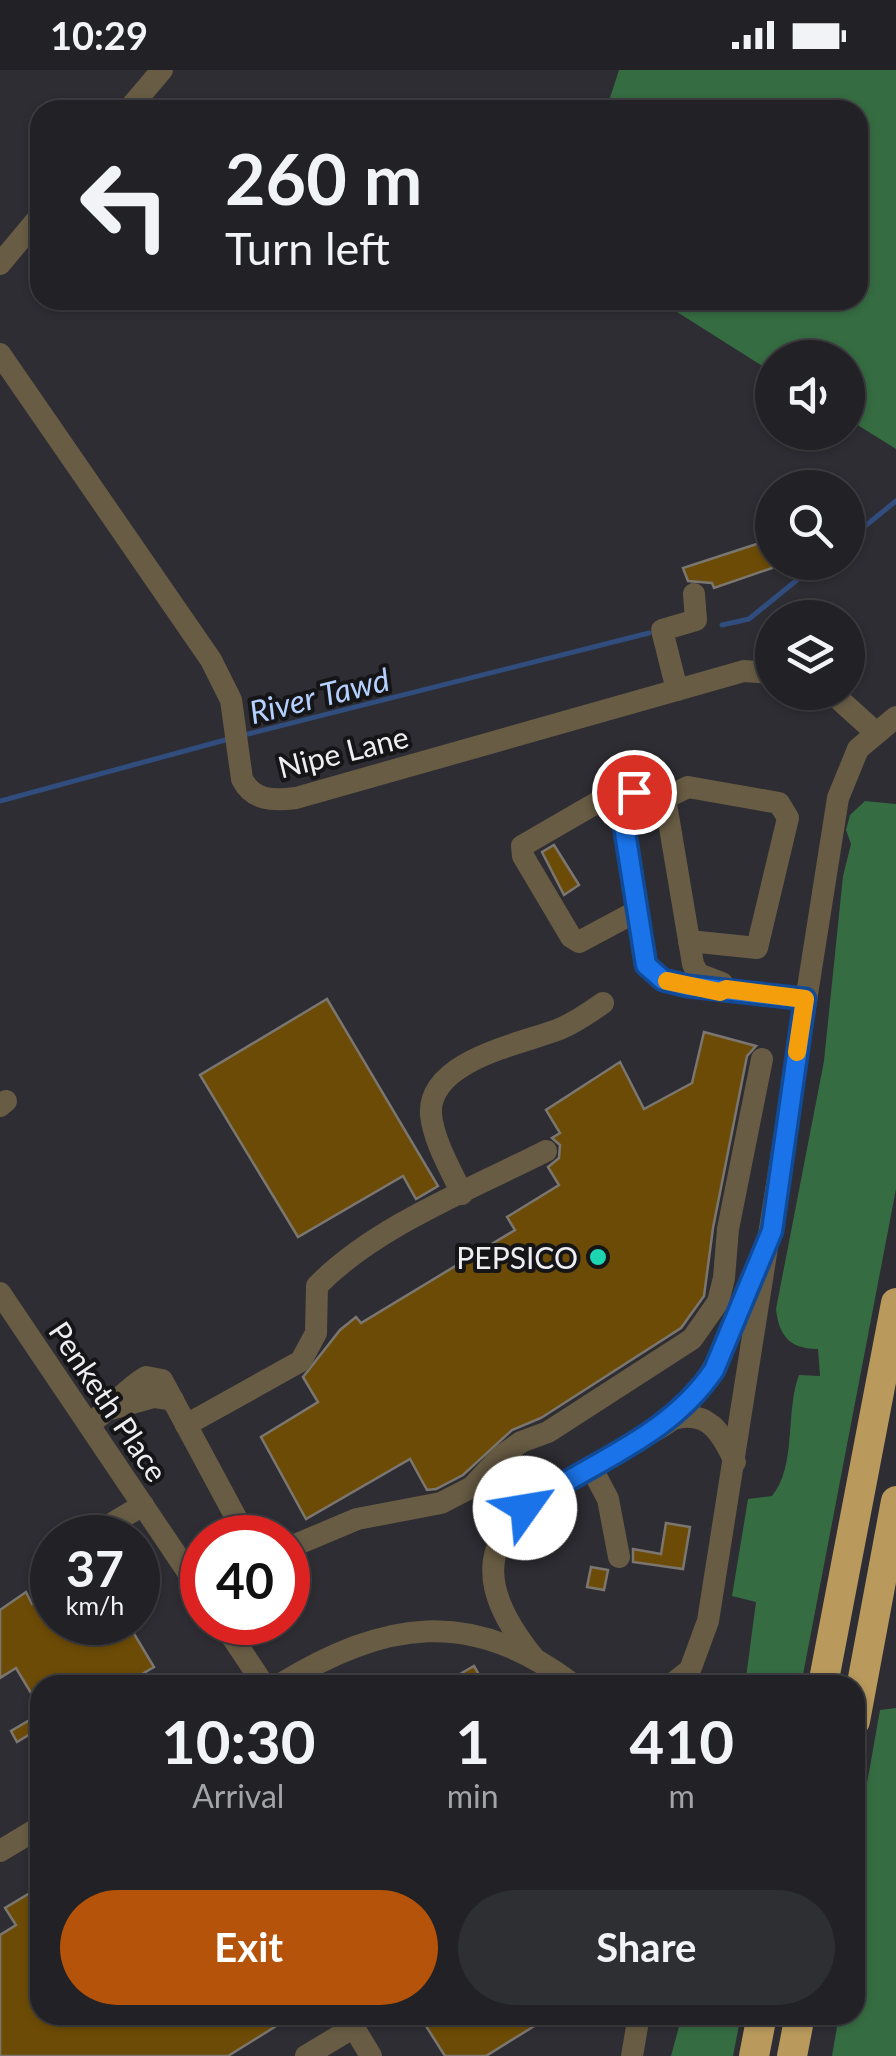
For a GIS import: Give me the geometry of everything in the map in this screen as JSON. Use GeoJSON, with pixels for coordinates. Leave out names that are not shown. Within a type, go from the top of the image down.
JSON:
{"type":"FeatureCollection","features":[{"type":"Feature","properties":{"kind":"highway"},"geometry":{"type":"LineString","coordinates":[[825,1675],[896,1304]]}},
{"type":"Feature","properties":{"kind":"highway"},"geometry":{"type":"LineString","coordinates":[[863,1675],[896,1502]]}},
{"type":"Feature","properties":{"kind":"highway"},"geometry":{"type":"LineString","coordinates":[[754,2056],[760,2025]]}},
{"type":"Feature","properties":{"kind":"highway"},"geometry":{"type":"LineString","coordinates":[[792,2056],[798,2025]]}},
{"type":"Feature","properties":{"kind":"street"},"geometry":{"type":"LineString","coordinates":[[136,100],[162,70]]}},
{"type":"Feature","properties":{"kind":"street"},"geometry":{"type":"LineString","coordinates":[[0,264],[30,228]]}},
{"type":"Feature","properties":{"kind":"street","name":"Nipe Lane"},"geometry":{"type":"LineString","coordinates":[[0,354],[211,660],[231,700],[248,790],[279,801],[744,671],[755,672]]}},
{"type":"Feature","properties":{"kind":"street"},"geometry":{"type":"LineString","coordinates":[[677,690],[662,630],[696,620],[694,594]]}},
{"type":"Feature","properties":{"kind":"street"},"geometry":{"type":"LineString","coordinates":[[851,710],[874,731]]}},
{"type":"Feature","properties":{"kind":"street"},"geometry":{"type":"LineString","coordinates":[[684,1675],[701,1650],[735,1462],[841,783],[852,759],[874,731],[896,717]]}},
{"type":"Feature","properties":{"kind":"street"},"geometry":{"type":"LineString","coordinates":[[636,912],[578,942],[570,938],[523,856],[522,846],[598,802],[622,800],[644,791],[665,798],[688,787],[778,803],[788,818],[756,948],[689,941]]}},
{"type":"Feature","properties":{"kind":"street"},"geometry":{"type":"LineString","coordinates":[[665,798],[698,974],[726,989],[805,999]]}},
{"type":"Feature","properties":{"kind":"street"},"geometry":{"type":"LineString","coordinates":[[622,800],[646,965],[663,980],[720,992],[726,989]]}},
{"type":"Feature","properties":{"kind":"street"},"geometry":{"type":"LineString","coordinates":[[462,1194],[437,1139],[431,1114],[434,1095],[445,1080],[498,1046],[556,1031],[604,1003]]}},
{"type":"Feature","properties":{"kind":"street"},"geometry":{"type":"LineString","coordinates":[[310,1539],[358,1519],[441,1503],[472,1487],[500,1457],[521,1442],[548,1432],[692,1338],[718,1302],[728,1228],[762,1059]]}},
{"type":"Feature","properties":{"kind":"street"},"geometry":{"type":"LineString","coordinates":[[186,1425],[300,1361],[316,1332],[317,1286],[334,1268],[546,1150]]}},
{"type":"Feature","properties":{"kind":"street"},"geometry":{"type":"LineString","coordinates":[[673,1419],[714,1370],[772,1231]]}},
{"type":"Feature","properties":{"kind":"street","name":"Penketh Place"},"geometry":{"type":"LineString","coordinates":[[0,1293],[180,1560]]}},
{"type":"Feature","properties":{"kind":"street"},"geometry":{"type":"LineString","coordinates":[[88,1424],[111,1409],[130,1386],[146,1377],[162,1380],[235,1515]]}},
{"type":"Feature","properties":{"kind":"street"},"geometry":{"type":"LineString","coordinates":[[534,1658],[498,1604],[493,1580],[495,1556],[506,1530],[525,1508],[673,1419],[686,1416],[709,1422],[723,1436],[735,1462]]}},
{"type":"Feature","properties":{"kind":"street"},"geometry":{"type":"LineString","coordinates":[[591,1468],[608,1500],[620,1557]]}},
{"type":"Feature","properties":{"kind":"street"},"geometry":{"type":"LineString","coordinates":[[128,1515],[144,1506]]}},
{"type":"Feature","properties":{"kind":"street"},"geometry":{"type":"LineString","coordinates":[[297,1675],[352,1644],[404,1632],[461,1633],[534,1658],[559,1675]]}},
{"type":"Feature","properties":{"kind":"street"},"geometry":{"type":"LineString","coordinates":[[237,1645],[257,1675]]}},
{"type":"Feature","properties":{"kind":"street"},"geometry":{"type":"LineString","coordinates":[[0,1851],[30,1833]]}},
{"type":"Feature","properties":{"kind":"street"},"geometry":{"type":"LineString","coordinates":[[306,2056],[345,2025]]}},
{"type":"Feature","properties":{"kind":"street"},"geometry":{"type":"LineString","coordinates":[[352,2025],[371,2056]]}},
{"type":"Feature","properties":{"kind":"street"},"geometry":{"type":"LineString","coordinates":[[632,2056],[637,2025]]}},
{"type":"Feature","properties":{"kind":"green space"},"geometry":{"type":"Polygon","coordinates":[[[619,70],[896,70],[896,449],[865,430],[865,340],[755,340],[755,361],[674,310],[868,310],[868,100],[609,100],[619,70]]]}},
{"type":"Feature","properties":{"kind":"green space"},"geometry":{"type":"Polygon","coordinates":[[[865,801],[896,804],[896,1189],[803,1675],[746,1675],[756,1602],[732,1596],[748,1499],[772,1496],[780,1484],[799,1375],[820,1376],[818,1349],[800,1347],[788,1339],[776,1309],[824,1061],[843,876],[851,844],[846,830],[850,815],[865,801]]]}},
{"type":"Feature","properties":{"kind":"green space"},"geometry":{"type":"Polygon","coordinates":[[[896,1708],[896,2056],[832,2056],[837,2025],[865,2025],[865,1795],[880,1710],[896,1708]]]}},
{"type":"Feature","properties":{"kind":"green space"},"geometry":{"type":"Polygon","coordinates":[[[679,2025],[739,2025],[733,2056],[671,2056],[679,2025]]]}},
{"type":"Feature","properties":{"kind":"building"},"geometry":{"type":"Polygon","coordinates":[[[755,545],[755,574],[714,588],[712,583],[688,581],[683,568],[755,545]]]}},
{"type":"Feature","properties":{"kind":"building"},"geometry":{"type":"Polygon","coordinates":[[[554,845],[579,885],[564,895],[542,852],[554,845]]]}},
{"type":"Feature","properties":{"kind":"building"},"geometry":{"type":"Polygon","coordinates":[[[327,999],[438,1186],[416,1199],[403,1176],[298,1237],[200,1075],[327,999]]]}},
{"type":"Feature","properties":{"kind":"building","name":"PEPSICO"},"geometry":{"type":"Polygon","coordinates":[[[704,1032],[756,1046],[747,1056],[713,1228],[704,1296],[681,1328],[541,1418],[512,1430],[463,1475],[436,1489],[427,1490],[410,1459],[310,1517],[304,1515],[261,1437],[318,1402],[303,1377],[340,1330],[356,1317],[361,1323],[515,1230],[507,1217],[559,1185],[548,1167],[559,1158],[560,1145],[552,1138],[560,1133],[546,1110],[620,1062],[644,1109],[692,1083],[704,1032]]]}},
{"type":"Feature","properties":{"kind":"building"},"geometry":{"type":"Polygon","coordinates":[[[666,1523],[690,1527],[683,1569],[633,1562],[633,1549],[661,1554],[666,1523]]]}},
{"type":"Feature","properties":{"kind":"building"},"geometry":{"type":"Polygon","coordinates":[[[591,1567],[608,1570],[604,1590],[587,1587],[591,1567]]]}},
{"type":"Feature","properties":{"kind":"building"},"geometry":{"type":"Polygon","coordinates":[[[26,1592],[30,1600],[30,1645],[141,1645],[154,1667],[140,1675],[30,1675],[30,1691],[16,1668],[0,1678],[0,1610],[26,1592]]]}},
{"type":"Feature","properties":{"kind":"building"},"geometry":{"type":"Polygon","coordinates":[[[474,1666],[479,1675],[458,1675],[474,1666]]]}},
{"type":"Feature","properties":{"kind":"building"},"geometry":{"type":"Polygon","coordinates":[[[30,1720],[30,1734],[17,1742],[11,1731],[30,1720]]]}},
{"type":"Feature","properties":{"kind":"building"},"geometry":{"type":"Polygon","coordinates":[[[30,1893],[30,2025],[278,2025],[228,2056],[0,2056],[0,1935],[16,1925],[5,1908],[30,1893]]]}},
{"type":"Feature","properties":{"kind":"building"},"geometry":{"type":"Polygon","coordinates":[[[425,2025],[536,2025],[486,2056],[445,2056],[425,2025]]]}},
{"type":"Feature","properties":{"kind":"waterway","name":"River Tawd"},"geometry":{"type":"LineString","coordinates":[[865,526],[896,501]]}},
{"type":"Feature","properties":{"kind":"waterway","name":"River Tawd"},"geometry":{"type":"LineString","coordinates":[[722,625],[749,619],[797,580]]}},
{"type":"Feature","properties":{"kind":"waterway","name":"River Tawd"},"geometry":{"type":"LineString","coordinates":[[244,735],[649,633]]}},
{"type":"Feature","properties":{"kind":"waterway","name":"River Tawd"},"geometry":{"type":"LineString","coordinates":[[0,801],[229,739]]}},
{"type":"Feature","properties":{"kind":"slow traffic"},"geometry":{"type":"LineString","coordinates":[[667,981],[720,992],[726,989],[770,998],[805,999],[797,1052]]}},
{"type":"Feature","properties":{"kind":"place","name":"PEPSICO"},"geometry":{"type":"Point","coordinates":[598,1257]}},
{"type":"Feature","properties":{"kind":"route"},"geometry":{"type":"LineString","coordinates":[[525,1508],[673,1419],[703,1386],[714,1370],[772,1231],[805,999],[688,986],[663,980],[646,965],[621,807],[622,800],[634,792]]}}]}
